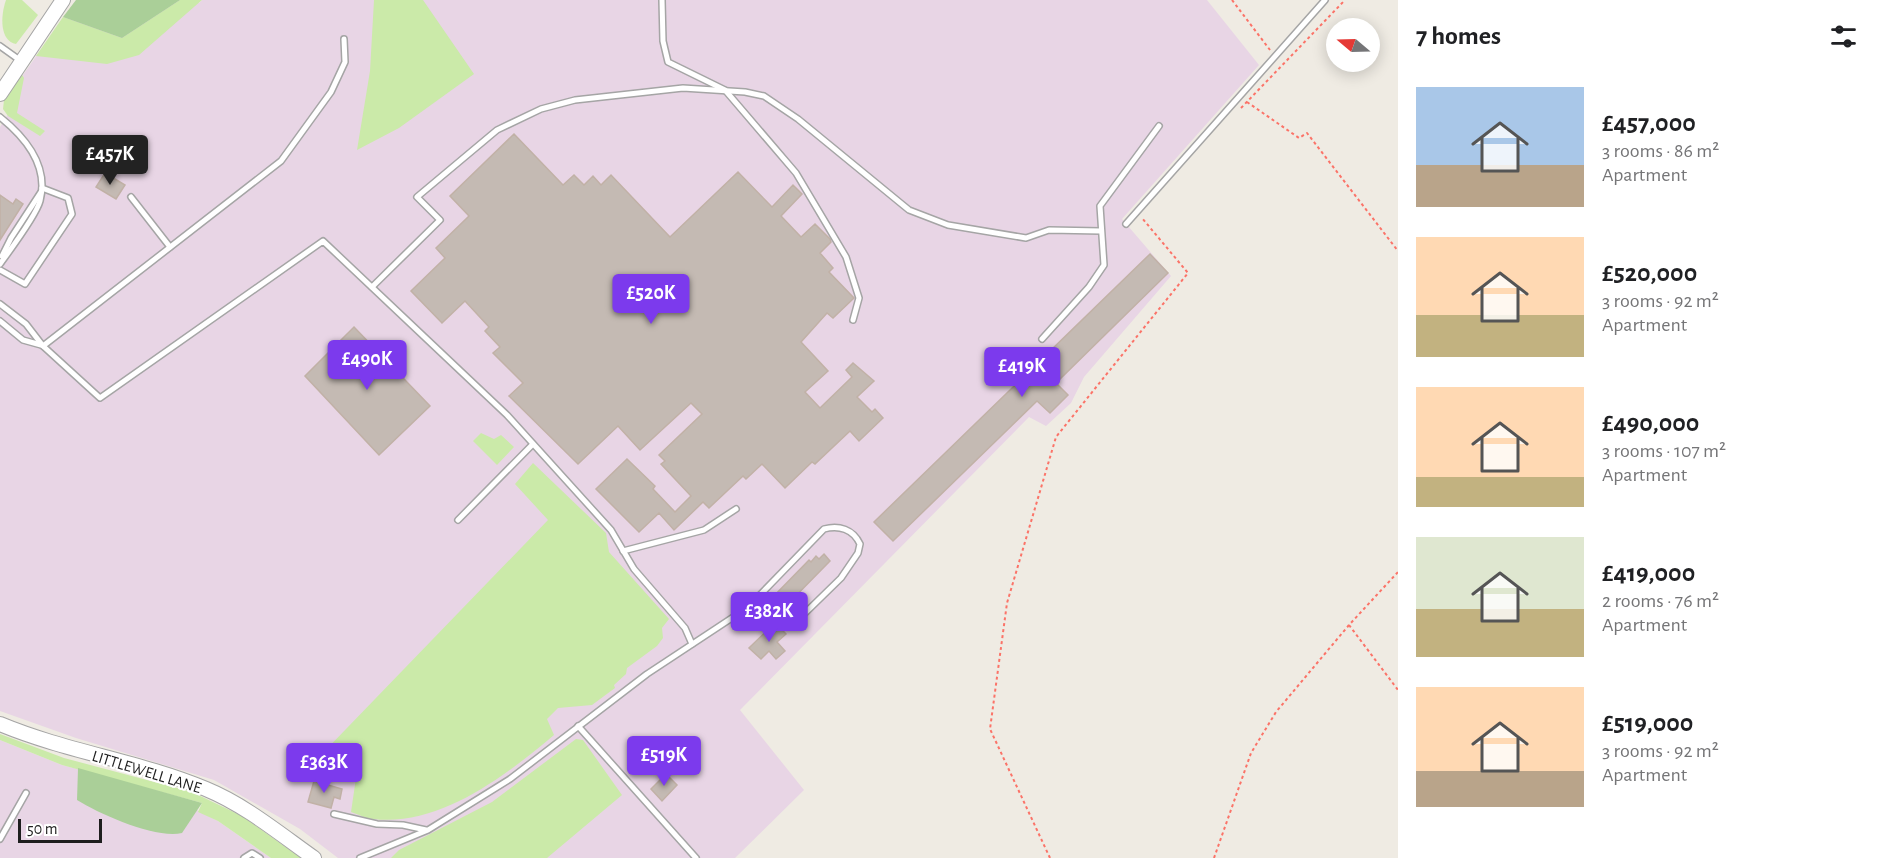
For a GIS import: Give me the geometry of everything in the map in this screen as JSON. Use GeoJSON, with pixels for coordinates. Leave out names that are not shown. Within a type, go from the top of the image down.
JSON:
{"type":"FeatureCollection","features":[{"type":"Feature","properties":{"kind":"street"},"geometry":{"type":"LineString","coordinates":[[0,94],[63,0]]}},
{"type":"Feature","properties":{"kind":"street","name":"LITTLEWELL LANE"},"geometry":{"type":"LineString","coordinates":[[0,724],[62,746],[208,789],[243,809],[314,858]]}},
{"type":"Feature","properties":{"kind":"lane"},"geometry":{"type":"LineString","coordinates":[[662,0],[663,41],[668,62],[725,90],[796,173],[829,225],[846,257],[859,298],[853,320]]}},
{"type":"Feature","properties":{"kind":"lane"},"geometry":{"type":"LineString","coordinates":[[1126,224],[1325,0]]}},
{"type":"Feature","properties":{"kind":"lane"},"geometry":{"type":"LineString","coordinates":[[43,346],[281,161],[331,92],[345,62],[344,39]]}},
{"type":"Feature","properties":{"kind":"lane"},"geometry":{"type":"LineString","coordinates":[[0,45],[22,62]]}},
{"type":"Feature","properties":{"kind":"lane"},"geometry":{"type":"LineString","coordinates":[[372,287],[440,220],[417,197],[497,130],[541,109],[575,100],[683,87],[764,96],[798,118],[909,210],[948,225],[1026,238],[1048,230],[1101,231]]}},
{"type":"Feature","properties":{"kind":"lane"},"geometry":{"type":"LineString","coordinates":[[0,117],[18,132],[31,148],[42,189],[40,203],[0,263]]}},
{"type":"Feature","properties":{"kind":"lane"},"geometry":{"type":"LineString","coordinates":[[1042,339],[1089,287],[1104,265],[1100,206],[1159,126]]}},
{"type":"Feature","properties":{"kind":"lane"},"geometry":{"type":"LineString","coordinates":[[0,270],[25,284],[72,214],[68,198],[42,189]]}},
{"type":"Feature","properties":{"kind":"lane"},"geometry":{"type":"LineString","coordinates":[[131,197],[170,247]]}},
{"type":"Feature","properties":{"kind":"lane"},"geometry":{"type":"LineString","coordinates":[[0,304],[26,324],[43,346],[100,398],[323,241],[507,415],[611,530],[634,569],[685,628],[692,644]]}},
{"type":"Feature","properties":{"kind":"lane"},"geometry":{"type":"LineString","coordinates":[[0,321],[23,340],[43,346]]}},
{"type":"Feature","properties":{"kind":"lane"},"geometry":{"type":"LineString","coordinates":[[458,520],[533,444]]}},
{"type":"Feature","properties":{"kind":"lane"},"geometry":{"type":"LineString","coordinates":[[623,550],[704,530],[736,509]]}},
{"type":"Feature","properties":{"kind":"lane"},"geometry":{"type":"LineString","coordinates":[[360,858],[428,830],[510,779],[578,726],[756,599],[824,529],[836,526],[850,531],[857,538],[860,544],[851,564],[800,618],[792,623],[773,616],[756,599]]}},
{"type":"Feature","properties":{"kind":"lane"},"geometry":{"type":"LineString","coordinates":[[578,726],[696,858]]}},
{"type":"Feature","properties":{"kind":"lane"},"geometry":{"type":"LineString","coordinates":[[0,839],[26,793]]}},
{"type":"Feature","properties":{"kind":"lane"},"geometry":{"type":"LineString","coordinates":[[334,814],[377,824],[403,825],[428,830]]}},
{"type":"Feature","properties":{"kind":"lane"},"geometry":{"type":"LineString","coordinates":[[244,858],[252,853],[260,858]]}},
{"type":"Feature","properties":{"kind":"path"},"geometry":{"type":"LineString","coordinates":[[1232,0],[1275,56]]}},
{"type":"Feature","properties":{"kind":"path"},"geometry":{"type":"LineString","coordinates":[[1239,111],[1345,0]]}},
{"type":"Feature","properties":{"kind":"path"},"geometry":{"type":"LineString","coordinates":[[1247,102],[1299,138],[1308,135],[1398,251]]}},
{"type":"Feature","properties":{"kind":"path"},"geometry":{"type":"LineString","coordinates":[[1050,858],[990,729],[1007,603],[1056,437],[1188,273],[1140,215]]}},
{"type":"Feature","properties":{"kind":"path"},"geometry":{"type":"LineString","coordinates":[[1214,858],[1251,753],[1276,712],[1348,625],[1398,572]]}},
{"type":"Feature","properties":{"kind":"path"},"geometry":{"type":"LineString","coordinates":[[1348,625],[1398,690]]}},
{"type":"Feature","properties":{"kind":"shaded area"},"geometry":{"type":"Polygon","coordinates":[[[76,0],[196,0],[199,3],[202,0],[1207,0],[1259,65],[1122,219],[1171,276],[1084,377],[1071,403],[1046,426],[1029,417],[740,710],[804,790],[735,858],[338,858],[300,829],[214,780],[76,738],[0,711],[0,127],[10,111],[23,75],[76,0]]]}},
{"type":"Feature","properties":{"kind":"shaded area"},"geometry":{"type":"Polygon","coordinates":[[[0,740],[62,765],[159,790],[218,821],[271,858],[0,858],[0,740]]]}},
{"type":"Feature","properties":{"kind":"green space"},"geometry":{"type":"Polygon","coordinates":[[[6,0],[22,0],[38,15],[16,44],[11,42],[4,33],[2,21],[6,0]]]}},
{"type":"Feature","properties":{"kind":"green space"},"geometry":{"type":"Polygon","coordinates":[[[76,0],[180,0],[122,38],[63,17],[76,0]]]}},
{"type":"Feature","properties":{"kind":"green space"},"geometry":{"type":"Polygon","coordinates":[[[180,0],[202,0],[139,55],[107,64],[36,56],[63,17],[122,38],[180,0]]]}},
{"type":"Feature","properties":{"kind":"green space"},"geometry":{"type":"Polygon","coordinates":[[[374,0],[423,0],[474,74],[399,128],[357,150],[370,71],[374,0]]]}},
{"type":"Feature","properties":{"kind":"green space"},"geometry":{"type":"Polygon","coordinates":[[[21,73],[24,78],[17,113],[45,131],[40,136],[8,116],[3,109],[4,100],[21,73]]]}},
{"type":"Feature","properties":{"kind":"green space"},"geometry":{"type":"Polygon","coordinates":[[[481,433],[494,439],[501,435],[514,447],[497,465],[473,441],[481,433]]]}},
{"type":"Feature","properties":{"kind":"green space"},"geometry":{"type":"Polygon","coordinates":[[[533,463],[606,533],[609,552],[669,619],[662,628],[663,638],[657,646],[627,668],[626,674],[614,685],[615,688],[592,705],[558,708],[547,719],[554,735],[493,782],[470,795],[447,807],[423,815],[398,819],[370,819],[351,812],[357,771],[318,758],[548,520],[515,484],[533,463]]]}},
{"type":"Feature","properties":{"kind":"green space"},"geometry":{"type":"Polygon","coordinates":[[[0,734],[64,758],[192,792],[242,816],[301,858],[271,858],[218,821],[198,812],[202,803],[62,765],[0,740],[0,734]]]}},
{"type":"Feature","properties":{"kind":"green space"},"geometry":{"type":"Polygon","coordinates":[[[576,739],[583,740],[622,795],[547,858],[391,858],[399,850],[492,802],[576,739]]]}},
{"type":"Feature","properties":{"kind":"green space"},"geometry":{"type":"Polygon","coordinates":[[[78,768],[202,803],[182,833],[171,834],[144,829],[114,819],[77,800],[78,768]]]}},
{"type":"Feature","properties":{"kind":"building"},"geometry":{"type":"Polygon","coordinates":[[[514,134],[563,185],[574,175],[584,185],[593,176],[601,185],[611,175],[670,237],[738,172],[772,207],[793,185],[802,194],[781,216],[801,237],[815,224],[830,239],[831,242],[820,253],[833,268],[829,272],[854,298],[833,318],[827,313],[801,342],[828,371],[805,392],[820,408],[852,377],[846,370],[853,363],[874,381],[857,397],[872,412],[875,409],[883,418],[859,441],[850,431],[785,488],[762,464],[746,479],[743,476],[709,508],[703,502],[674,530],[659,513],[639,532],[596,489],[627,459],[655,486],[653,489],[675,512],[691,496],[661,464],[665,461],[659,455],[702,414],[691,403],[640,450],[618,426],[578,464],[509,396],[523,383],[493,353],[500,347],[485,331],[489,327],[465,301],[442,323],[411,291],[445,258],[436,248],[469,216],[450,196],[514,134]]]}},
{"type":"Feature","properties":{"kind":"building"},"geometry":{"type":"Polygon","coordinates":[[[105,173],[125,185],[116,199],[96,187],[105,173]]]}},
{"type":"Feature","properties":{"kind":"building"},"geometry":{"type":"Polygon","coordinates":[[[0,195],[13,204],[16,199],[23,204],[0,240],[0,195]]]}},
{"type":"Feature","properties":{"kind":"building"},"geometry":{"type":"Polygon","coordinates":[[[1150,254],[1168,273],[1056,383],[1068,395],[1050,413],[1037,401],[893,541],[874,522],[1150,254]]]}},
{"type":"Feature","properties":{"kind":"building"},"geometry":{"type":"Polygon","coordinates":[[[354,327],[430,406],[379,455],[305,376],[354,327]]]}},
{"type":"Feature","properties":{"kind":"building"},"geometry":{"type":"Polygon","coordinates":[[[824,554],[830,561],[780,612],[769,601],[809,560],[811,562],[816,556],[819,559],[824,554]]]}},
{"type":"Feature","properties":{"kind":"building"},"geometry":{"type":"Polygon","coordinates":[[[775,623],[786,634],[777,642],[785,651],[776,659],[769,651],[761,659],[749,648],[775,623]]]}},
{"type":"Feature","properties":{"kind":"building"},"geometry":{"type":"Polygon","coordinates":[[[666,774],[677,785],[662,801],[651,789],[666,774]]]}},
{"type":"Feature","properties":{"kind":"building"},"geometry":{"type":"Polygon","coordinates":[[[314,781],[342,789],[340,799],[334,797],[331,808],[308,802],[314,781]]]}}]}
